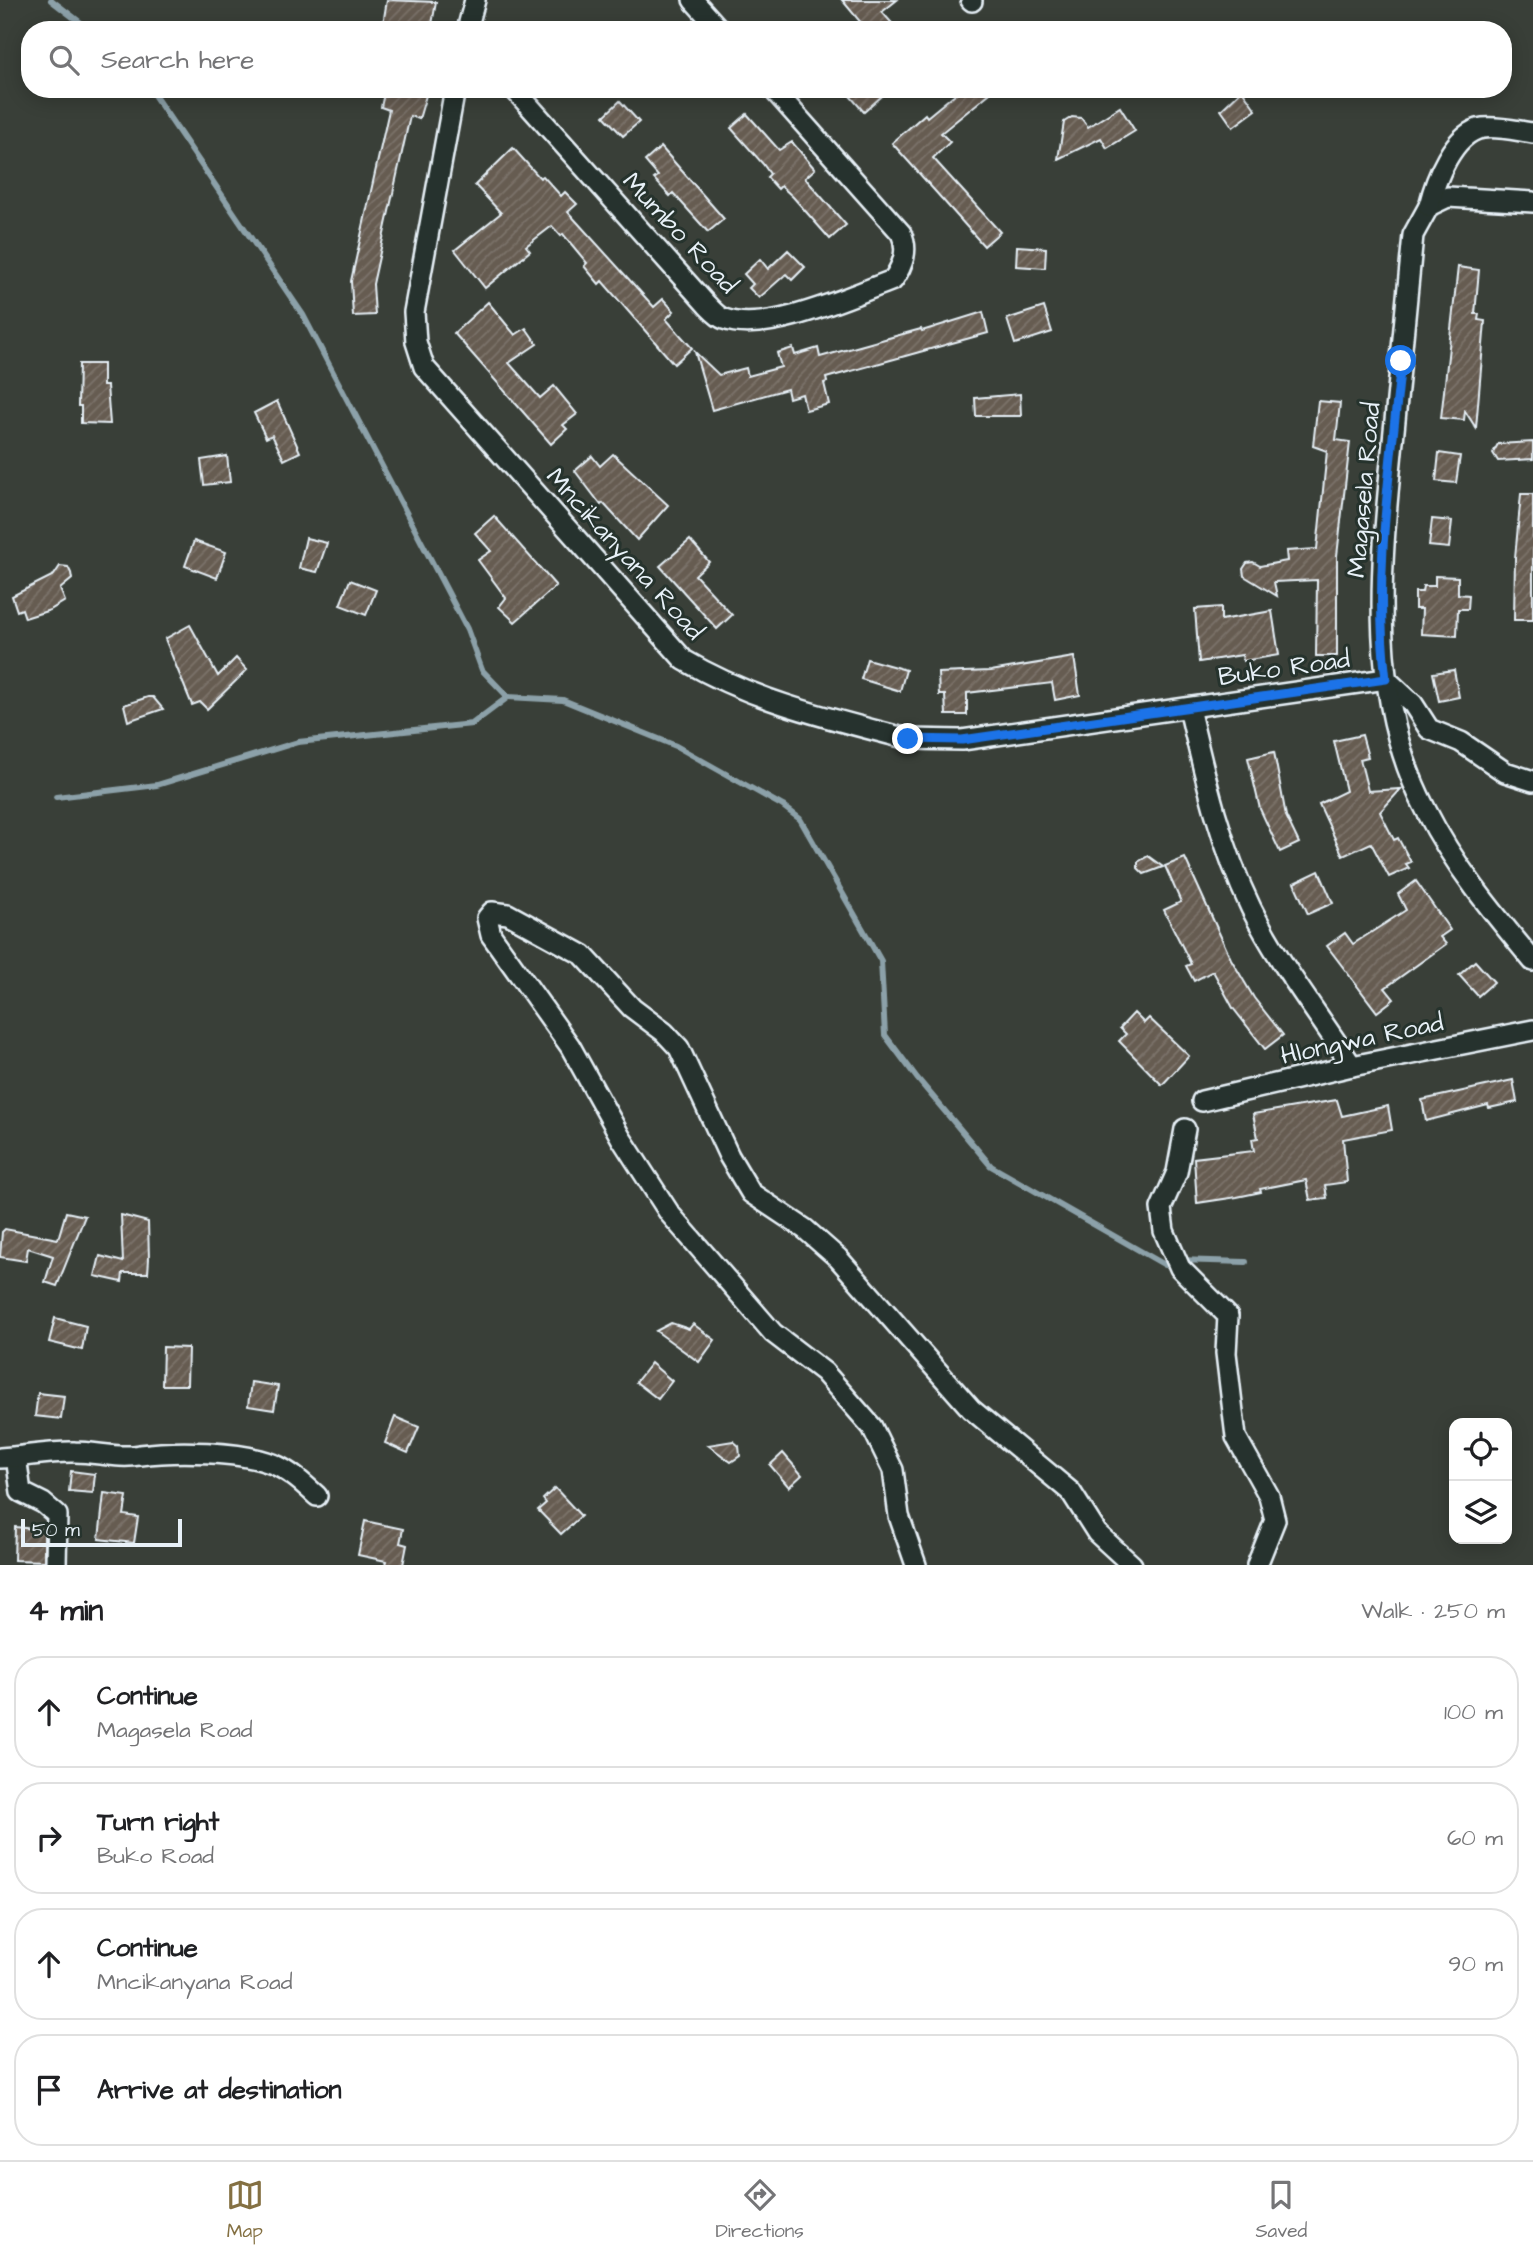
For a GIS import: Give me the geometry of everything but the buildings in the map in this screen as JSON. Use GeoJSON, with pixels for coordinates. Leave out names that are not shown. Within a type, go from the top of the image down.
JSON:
{"type":"FeatureCollection","features":[{"type":"Feature","properties":{"kind":"street"},"geometry":{"type":"LineString","coordinates":[[469,21],[475,0]]}},
{"type":"Feature","properties":{"kind":"street"},"geometry":{"type":"LineString","coordinates":[[693,0],[712,21]]}},
{"type":"Feature","properties":{"kind":"street","name":"Mncikanyana Road"},"geometry":{"type":"LineString","coordinates":[[453,98],[414,312],[416,342],[424,367],[684,660],[721,682],[756,695],[908,739],[962,740],[1189,708]]}},
{"type":"Feature","properties":{"kind":"street","name":"Mumbo Road"},"geometry":{"type":"LineString","coordinates":[[522,98],[707,305],[723,319],[741,322],[785,319],[893,280],[903,265],[905,241],[901,233],[781,98]]}},
{"type":"Feature","properties":{"kind":"street"},"geometry":{"type":"LineString","coordinates":[[1429,206],[1439,171],[1469,134],[1482,128],[1533,133]]}},
{"type":"Feature","properties":{"kind":"street"},"geometry":{"type":"LineString","coordinates":[[1429,206],[1455,195],[1533,202]]}},
{"type":"Feature","properties":{"kind":"street","name":"Magasela Road"},"geometry":{"type":"LineString","coordinates":[[1429,206],[1413,235],[1382,546],[1382,618],[1386,679],[1398,735],[1425,809],[1463,873],[1533,961]]}},
{"type":"Feature","properties":{"kind":"street"},"geometry":{"type":"LineString","coordinates":[[1386,679],[1413,704],[1429,729],[1461,742],[1505,772],[1533,780]]}},
{"type":"Feature","properties":{"kind":"street","name":"Buko Road"},"geometry":{"type":"LineString","coordinates":[[1189,708],[1386,679]]}},
{"type":"Feature","properties":{"kind":"street"},"geometry":{"type":"LineString","coordinates":[[1189,708],[1218,826],[1251,908],[1279,958],[1352,1066]]}},
{"type":"Feature","properties":{"kind":"street"},"geometry":{"type":"LineString","coordinates":[[916,1565],[899,1516],[893,1470],[872,1427],[824,1372],[773,1333],[670,1214],[621,1138],[570,1046],[491,934],[487,918],[492,912],[508,914],[583,955],[632,1008],[664,1032],[679,1048],[729,1156],[751,1193],[805,1229],[838,1258],[971,1409],[1071,1492],[1097,1533],[1132,1565]]}},
{"type":"Feature","properties":{"kind":"street","name":"Hlongwa Road"},"geometry":{"type":"LineString","coordinates":[[1202,1101],[1352,1066],[1533,1030]]}},
{"type":"Feature","properties":{"kind":"street"},"geometry":{"type":"LineString","coordinates":[[1185,1129],[1177,1172],[1161,1208],[1174,1258],[1228,1316],[1226,1353],[1236,1437],[1269,1496],[1275,1520],[1257,1565]]}},
{"type":"Feature","properties":{"kind":"street"},"geometry":{"type":"LineString","coordinates":[[56,1565],[57,1515],[43,1503],[21,1492],[8,1458],[44,1452],[117,1456],[153,1452],[237,1457],[273,1464],[297,1478],[317,1496]]}},
{"type":"Feature","properties":{"kind":"waterway"},"geometry":{"type":"LineString","coordinates":[[51,0],[78,21]]}},
{"type":"Feature","properties":{"kind":"waterway"},"geometry":{"type":"LineString","coordinates":[[156,98],[303,315],[467,629],[482,670],[508,697],[563,700],[676,746],[783,806],[800,819],[881,961],[885,1035],[917,1078],[991,1166],[1165,1265],[1176,1260],[1246,1262]]}},
{"type":"Feature","properties":{"kind":"waterway"},"geometry":{"type":"LineString","coordinates":[[56,797],[157,785],[298,742],[472,724],[508,697]]}},
{"type":"Feature","properties":{"kind":"route"},"geometry":{"type":"LineString","coordinates":[[908,739],[962,740],[1386,679],[1381,605],[1382,546],[1401,361]]}}]}
